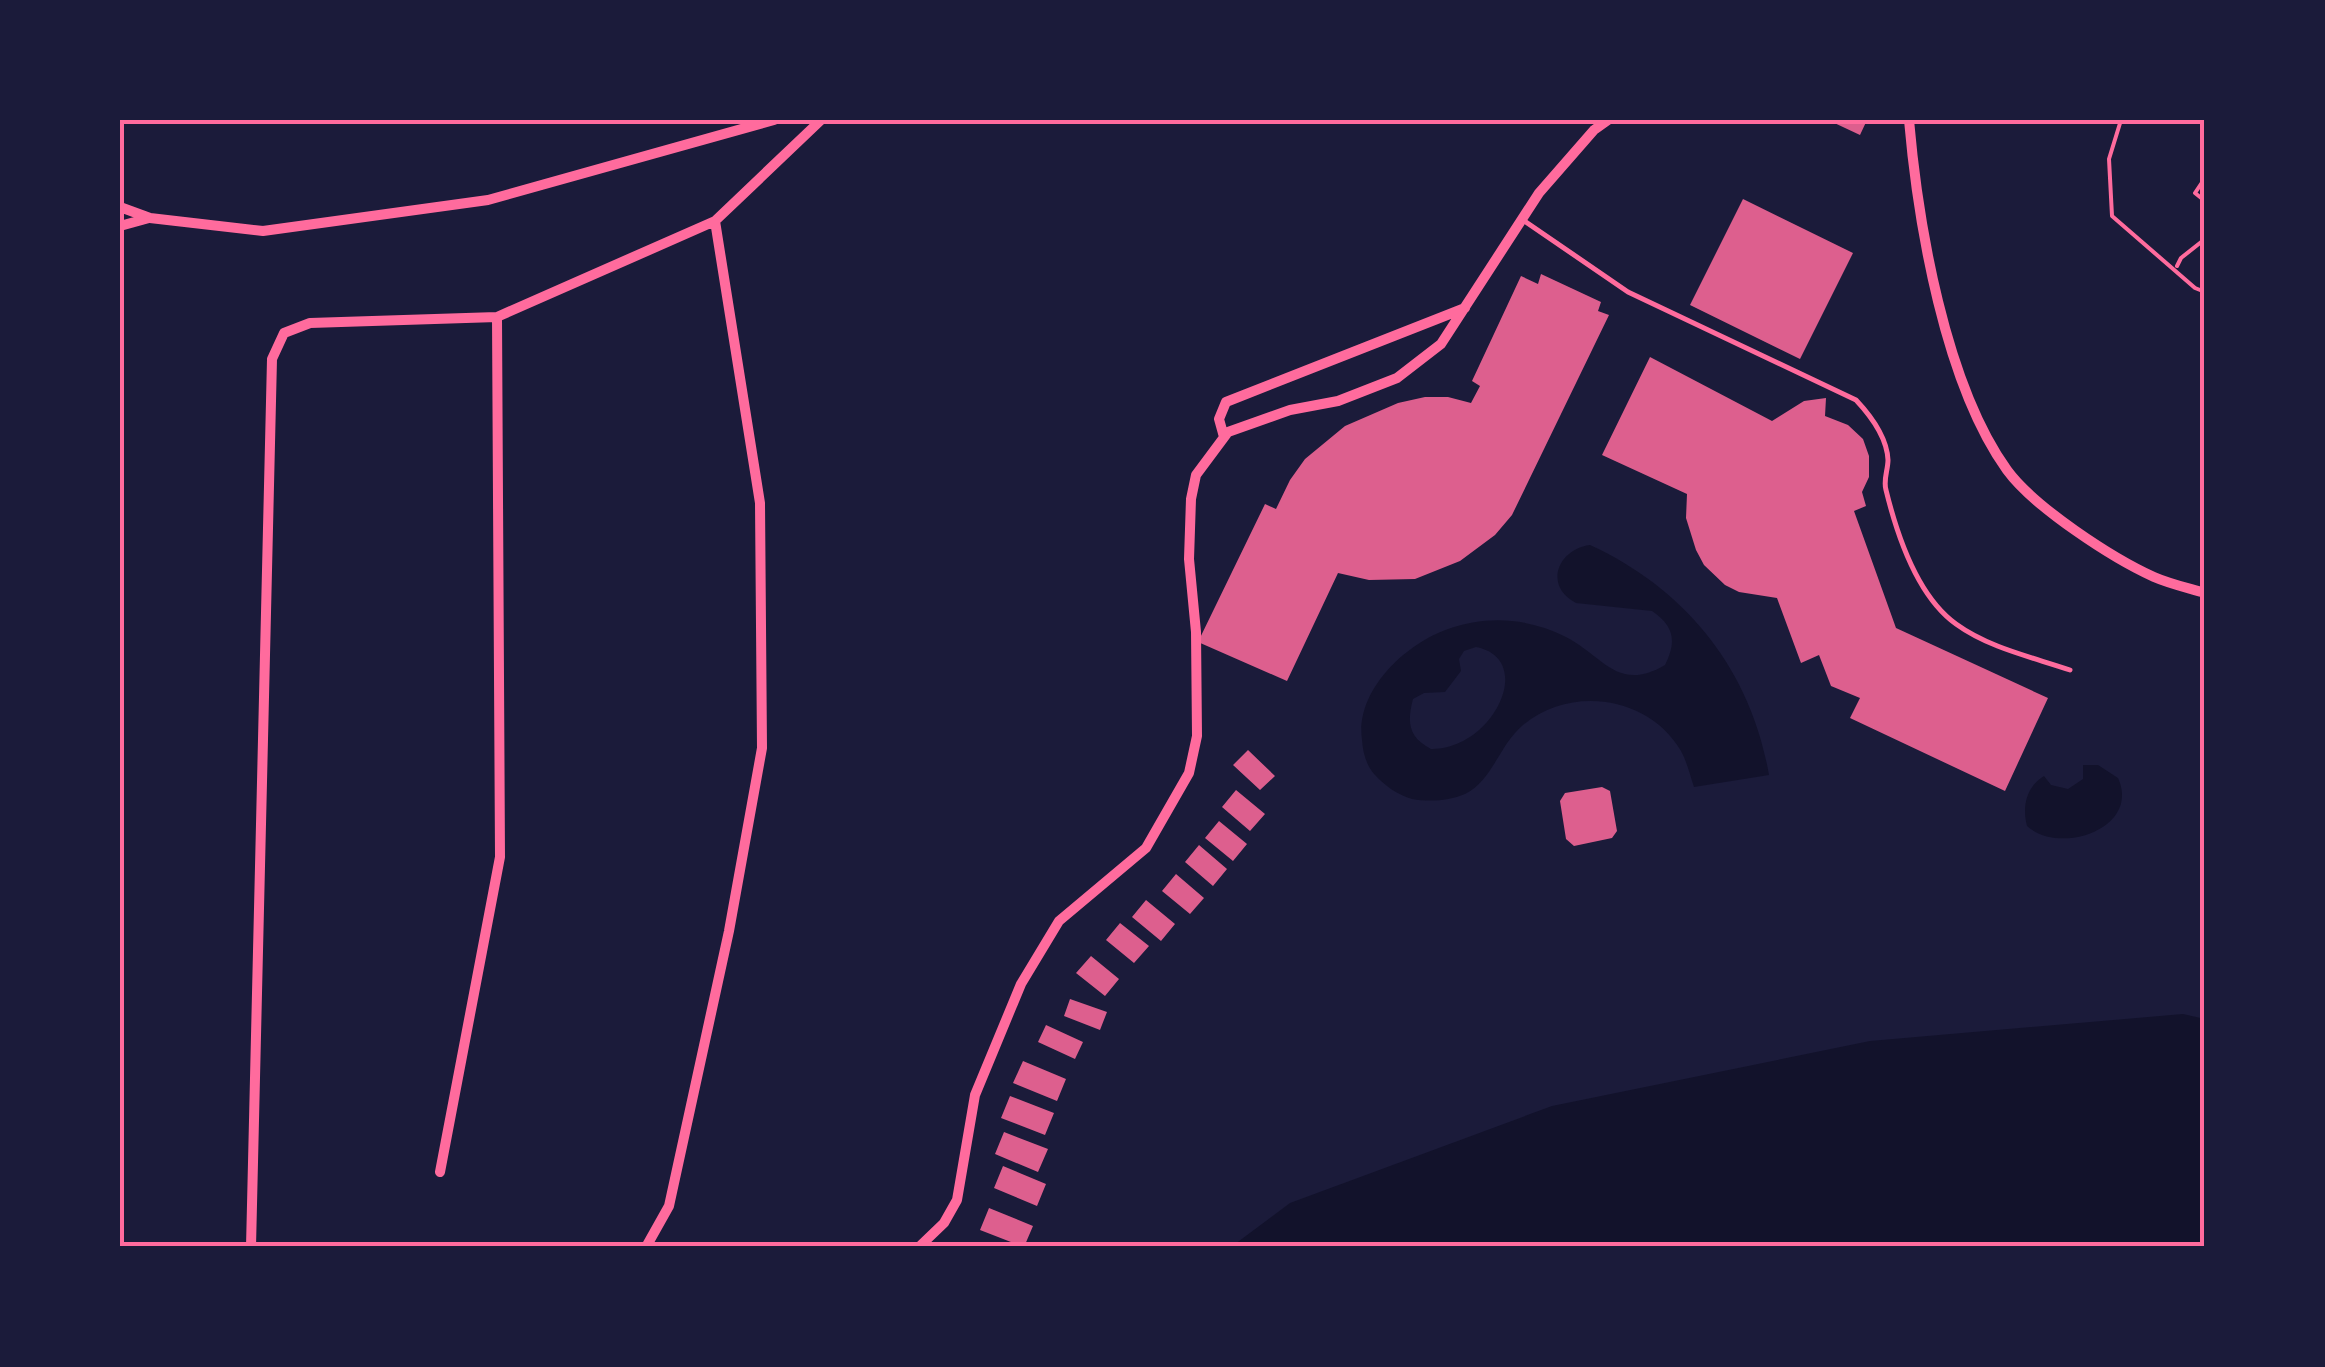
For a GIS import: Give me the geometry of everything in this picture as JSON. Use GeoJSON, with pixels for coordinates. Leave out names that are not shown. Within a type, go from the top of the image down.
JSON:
{"type":"FeatureCollection","features":[{"type":"Feature","properties":{"kind":"street"},"geometry":{"type":"LineString","coordinates":[[120,207],[150,218],[263,231],[488,200],[774,120]]}},
{"type":"Feature","properties":{"kind":"street"},"geometry":{"type":"LineString","coordinates":[[251,1247],[272,358],[284,333],[310,323],[497,318],[716,220],[821,120]]}},
{"type":"Feature","properties":{"kind":"street"},"geometry":{"type":"LineString","coordinates":[[918,1247],[944,1223],[957,1200],[974,1095],[1021,984],[1059,922],[1146,848],[1190,773],[1197,736],[1196,632],[1189,559],[1196,475],[1224,437],[1260,419],[1338,401],[1398,378],[1442,344],[1539,194],[1594,130],[1608,120]]}},
{"type":"Feature","properties":{"kind":"street"},"geometry":{"type":"LineString","coordinates":[[1910,120],[1915,188],[1936,291],[1963,383],[2008,472],[2087,539],[2155,578],[2205,593]]}},
{"type":"Feature","properties":{"kind":"street"},"geometry":{"type":"LineString","coordinates":[[120,226],[150,218]]}},
{"type":"Feature","properties":{"kind":"street"},"geometry":{"type":"LineString","coordinates":[[646,1247],[669,1206],[729,930],[762,748],[760,503],[716,220]]}},
{"type":"Feature","properties":{"kind":"street"},"geometry":{"type":"LineString","coordinates":[[1224,437],[1219,419],[1226,402],[1467,307]]}},
{"type":"Feature","properties":{"kind":"street"},"geometry":{"type":"LineString","coordinates":[[440,1172],[500,857],[497,318]]}},
{"type":"Feature","properties":{"kind":"lane"},"geometry":{"type":"LineString","coordinates":[[1522,220],[1628,292],[1856,400],[1873,418],[1881,437],[1888,460],[1884,485],[1902,542],[1921,583],[1941,610],[1956,624],[1988,642],[2070,670]]}},
{"type":"Feature","properties":{"kind":"path"},"geometry":{"type":"LineString","coordinates":[[2122,120],[2109,159],[2112,216],[2195,288],[2205,292]]}},
{"type":"Feature","properties":{"kind":"path"},"geometry":{"type":"LineString","coordinates":[[2205,178],[2195,193],[2205,201]]}},
{"type":"Feature","properties":{"kind":"path"},"geometry":{"type":"LineString","coordinates":[[2176,269],[2179,259],[2205,239]]}},
{"type":"Feature","properties":{"kind":"shaded area"},"geometry":{"type":"Polygon","coordinates":[[[1590,545],[1625,563],[1684,609],[1709,637],[1747,701],[1769,775],[1694,787],[1681,751],[1650,718],[1608,702],[1586,701],[1542,712],[1523,725],[1482,780],[1465,794],[1419,800],[1383,783],[1369,767],[1363,750],[1366,704],[1400,658],[1448,629],[1493,620],[1523,622],[1566,637],[1623,673],[1649,673],[1665,665],[1671,635],[1665,622],[1652,611],[1576,603],[1566,596],[1557,578],[1559,569],[1570,553],[1590,545]],[[1476,647],[1464,651],[1459,659],[1461,671],[1445,692],[1424,693],[1413,699],[1411,728],[1423,744],[1431,749],[1453,745],[1473,735],[1489,720],[1505,685],[1503,668],[1494,655],[1476,647]]]}},
{"type":"Feature","properties":{"kind":"shaded area"},"geometry":{"type":"Polygon","coordinates":[[[2083,765],[2098,765],[2118,778],[2122,796],[2118,811],[2108,823],[2094,832],[2058,838],[2041,835],[2027,826],[2025,805],[2033,786],[2044,776],[2051,785],[2068,789],[2083,779],[2083,765]]]}},
{"type":"Feature","properties":{"kind":"shaded area"},"geometry":{"type":"Polygon","coordinates":[[[2183,1014],[2205,1019],[2205,1247],[1231,1247],[1290,1203],[1552,1106],[1870,1041],[2183,1014]]]}},
{"type":"Feature","properties":{"kind":"building"},"geometry":{"type":"Polygon","coordinates":[[[1828,120],[1867,120],[1860,135],[1828,120]]]}},
{"type":"Feature","properties":{"kind":"building"},"geometry":{"type":"Polygon","coordinates":[[[1743,199],[1853,253],[1800,359],[1690,305],[1743,199]]]}},
{"type":"Feature","properties":{"kind":"building"},"geometry":{"type":"Polygon","coordinates":[[[1541,274],[1601,302],[1598,311],[1609,315],[1512,515],[1495,535],[1460,561],[1415,579],[1369,580],[1338,573],[1287,681],[1198,642],[1265,504],[1276,509],[1305,459],[1345,426],[1398,403],[1448,397],[1471,403],[1480,386],[1472,381],[1521,276],[1538,284],[1541,274]]]}},
{"type":"Feature","properties":{"kind":"building"},"geometry":{"type":"Polygon","coordinates":[[[1650,357],[1772,421],[1804,401],[1826,398],[1825,416],[1848,425],[1863,439],[1869,456],[1869,477],[1862,492],[1866,506],[1854,511],[1896,628],[2048,698],[2005,791],[1850,718],[1860,698],[1831,686],[1819,655],[1801,663],[1777,598],[1739,592],[1725,585],[1704,565],[1686,518],[1687,494],[1602,455],[1650,357]]]}},
{"type":"Feature","properties":{"kind":"building"},"geometry":{"type":"Polygon","coordinates":[[[1248,750],[1275,776],[1260,790],[1233,765],[1248,750]]]}},
{"type":"Feature","properties":{"kind":"building"},"geometry":{"type":"Polygon","coordinates":[[[1602,787],[1610,791],[1617,831],[1612,838],[1574,846],[1566,839],[1560,801],[1565,793],[1602,787]]]}},
{"type":"Feature","properties":{"kind":"building"},"geometry":{"type":"Polygon","coordinates":[[[1236,790],[1265,814],[1250,831],[1222,807],[1236,790]]]}},
{"type":"Feature","properties":{"kind":"building"},"geometry":{"type":"Polygon","coordinates":[[[1219,821],[1247,844],[1233,861],[1205,838],[1219,821]]]}},
{"type":"Feature","properties":{"kind":"building"},"geometry":{"type":"Polygon","coordinates":[[[1199,845],[1227,869],[1213,886],[1185,862],[1199,845]]]}},
{"type":"Feature","properties":{"kind":"building"},"geometry":{"type":"Polygon","coordinates":[[[1176,874],[1204,898],[1190,914],[1162,891],[1176,874]]]}},
{"type":"Feature","properties":{"kind":"building"},"geometry":{"type":"Polygon","coordinates":[[[1146,900],[1175,924],[1161,941],[1132,917],[1146,900]]]}},
{"type":"Feature","properties":{"kind":"building"},"geometry":{"type":"Polygon","coordinates":[[[1120,923],[1149,946],[1134,963],[1106,940],[1120,923]]]}},
{"type":"Feature","properties":{"kind":"building"},"geometry":{"type":"Polygon","coordinates":[[[1091,956],[1119,979],[1105,996],[1076,973],[1091,956]]]}},
{"type":"Feature","properties":{"kind":"building"},"geometry":{"type":"Polygon","coordinates":[[[1070,999],[1107,1012],[1100,1030],[1064,1016],[1070,999]]]}},
{"type":"Feature","properties":{"kind":"building"},"geometry":{"type":"Polygon","coordinates":[[[1046,1025],[1083,1042],[1075,1059],[1038,1042],[1046,1025]]]}},
{"type":"Feature","properties":{"kind":"building"},"geometry":{"type":"Polygon","coordinates":[[[1023,1061],[1066,1079],[1057,1101],[1013,1083],[1023,1061]]]}},
{"type":"Feature","properties":{"kind":"building"},"geometry":{"type":"Polygon","coordinates":[[[1010,1096],[1054,1113],[1045,1135],[1001,1118],[1010,1096]]]}},
{"type":"Feature","properties":{"kind":"building"},"geometry":{"type":"Polygon","coordinates":[[[1004,1132],[1048,1149],[1038,1172],[995,1154],[1004,1132]]]}},
{"type":"Feature","properties":{"kind":"building"},"geometry":{"type":"Polygon","coordinates":[[[1003,1166],[1046,1184],[1037,1206],[994,1188],[1003,1166]]]}},
{"type":"Feature","properties":{"kind":"building"},"geometry":{"type":"Polygon","coordinates":[[[989,1208],[1033,1226],[1024,1247],[980,1230],[989,1208]]]}}]}
